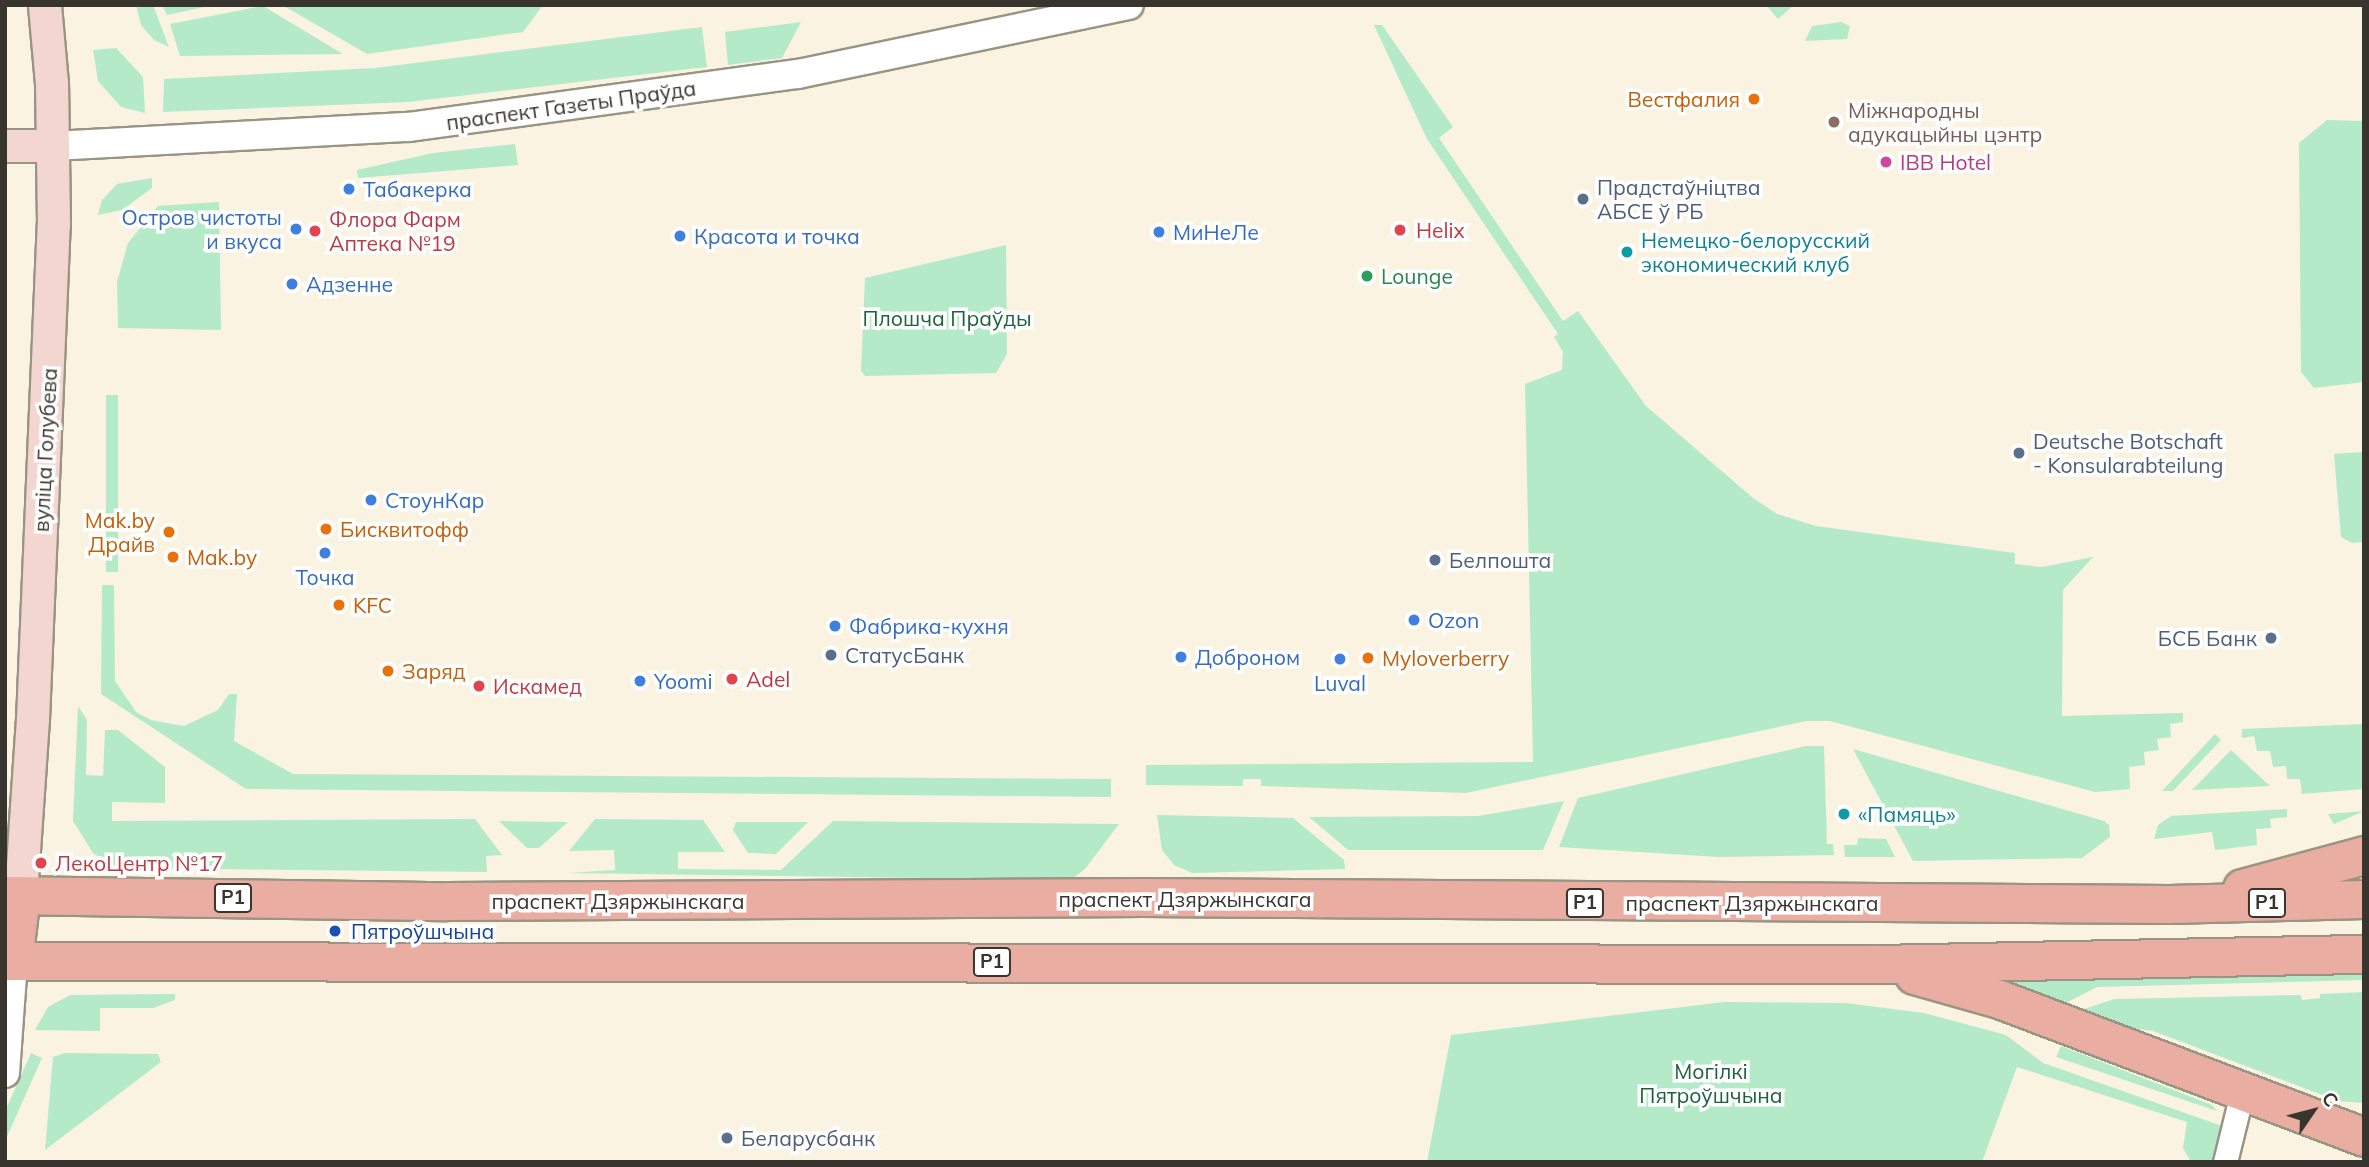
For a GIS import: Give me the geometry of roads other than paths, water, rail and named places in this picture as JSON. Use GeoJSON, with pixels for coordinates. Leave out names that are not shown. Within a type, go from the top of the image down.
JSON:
{"type":"FeatureCollection","features":[{"type":"Feature","properties":{"kind":"main road","name":"вуліца Голубева"},"geometry":{"type":"LineString","coordinates":[[13,895],[48,384],[53,146],[45,5]]}},
{"type":"Feature","properties":{"kind":"main road","name":"праспект Газеты Праўда"},"geometry":{"type":"LineString","coordinates":[[5,146],[53,146]]}},
{"type":"Feature","properties":{"kind":"main road"},"geometry":{"type":"LineString","coordinates":[[2169,904],[2364,856]]}},
{"type":"Feature","properties":{"kind":"main road","name":"праспект Дзяржынскага"},"geometry":{"type":"LineString","coordinates":[[13,895],[446,901],[1143,897],[2169,904],[2364,899]]}},
{"type":"Feature","properties":{"kind":"main road"},"geometry":{"type":"LineString","coordinates":[[9,961],[13,895]]}},
{"type":"Feature","properties":{"kind":"main road"},"geometry":{"type":"LineString","coordinates":[[1878,964],[2364,954]]}},
{"type":"Feature","properties":{"kind":"main road","name":"Р1"},"geometry":{"type":"LineString","coordinates":[[9,961],[1878,964],[1999,999],[2364,1137]]}},
{"type":"Feature","properties":{"kind":"street","name":"праспект Газеты Праўда"},"geometry":{"type":"LineString","coordinates":[[53,146],[398,129],[798,74],[991,38],[1129,5]]}},
{"type":"Feature","properties":{"kind":"street"},"geometry":{"type":"LineString","coordinates":[[5,1073],[9,961]]}},
{"type":"Feature","properties":{"kind":"street"},"geometry":{"type":"LineString","coordinates":[[2225,1162],[2242,1093]]}},
{"type":"Feature","properties":{"kind":"place","name":"Вестфалия"},"geometry":{"type":"Point","coordinates":[1754,99]}},
{"type":"Feature","properties":{"kind":"place","name":"Міжнародны адукацыйны цэнтр"},"geometry":{"type":"Point","coordinates":[1834,122]}},
{"type":"Feature","properties":{"kind":"place","name":"IBB Hotel"},"geometry":{"type":"Point","coordinates":[1886,162]}},
{"type":"Feature","properties":{"kind":"place","name":"Табакерка"},"geometry":{"type":"Point","coordinates":[349,189]}},
{"type":"Feature","properties":{"kind":"place","name":"Прадстаўніцтва АБСЕ ў РБ"},"geometry":{"type":"Point","coordinates":[1583,199]}},
{"type":"Feature","properties":{"kind":"place","name":"Остров чистоты и вкуса"},"geometry":{"type":"Point","coordinates":[296,229]}},
{"type":"Feature","properties":{"kind":"place","name":"Helix"},"geometry":{"type":"Point","coordinates":[1400,230]}},
{"type":"Feature","properties":{"kind":"place","name":"Флора Фарм Аптека №19"},"geometry":{"type":"Point","coordinates":[315,231]}},
{"type":"Feature","properties":{"kind":"place","name":"МиНеЛе"},"geometry":{"type":"Point","coordinates":[1159,232]}},
{"type":"Feature","properties":{"kind":"place","name":"Красота и точка"},"geometry":{"type":"Point","coordinates":[680,236]}},
{"type":"Feature","properties":{"kind":"place","name":"Немецко-белорусский экономический клуб"},"geometry":{"type":"Point","coordinates":[1627,252]}},
{"type":"Feature","properties":{"kind":"place","name":"Lounge"},"geometry":{"type":"Point","coordinates":[1367,276]}},
{"type":"Feature","properties":{"kind":"place","name":"Адзенне"},"geometry":{"type":"Point","coordinates":[292,284]}},
{"type":"Feature","properties":{"kind":"place","name":"Deutsche Botschaft - Konsularabteilung"},"geometry":{"type":"Point","coordinates":[2019,453]}},
{"type":"Feature","properties":{"kind":"place","name":"СтоунКар"},"geometry":{"type":"Point","coordinates":[371,500]}},
{"type":"Feature","properties":{"kind":"place","name":"Бисквитофф"},"geometry":{"type":"Point","coordinates":[326,529]}},
{"type":"Feature","properties":{"kind":"place","name":"Маk.by Драйв"},"geometry":{"type":"Point","coordinates":[169,532]}},
{"type":"Feature","properties":{"kind":"place","name":"Точка"},"geometry":{"type":"Point","coordinates":[325,553]}},
{"type":"Feature","properties":{"kind":"place","name":"Mak.by"},"geometry":{"type":"Point","coordinates":[173,557]}},
{"type":"Feature","properties":{"kind":"place","name":"Белпошта"},"geometry":{"type":"Point","coordinates":[1435,560]}},
{"type":"Feature","properties":{"kind":"place","name":"KFC"},"geometry":{"type":"Point","coordinates":[339,605]}},
{"type":"Feature","properties":{"kind":"place","name":"Ozon"},"geometry":{"type":"Point","coordinates":[1414,620]}},
{"type":"Feature","properties":{"kind":"place","name":"Фабрика-кухня"},"geometry":{"type":"Point","coordinates":[835,626]}},
{"type":"Feature","properties":{"kind":"place","name":"БСБ Банк"},"geometry":{"type":"Point","coordinates":[2271,638]}},
{"type":"Feature","properties":{"kind":"place","name":"СтатусБанк"},"geometry":{"type":"Point","coordinates":[831,655]}},
{"type":"Feature","properties":{"kind":"place","name":"Доброном"},"geometry":{"type":"Point","coordinates":[1181,657]}},
{"type":"Feature","properties":{"kind":"place","name":"Myloverberry"},"geometry":{"type":"Point","coordinates":[1368,658]}},
{"type":"Feature","properties":{"kind":"place","name":"Luval"},"geometry":{"type":"Point","coordinates":[1340,659]}},
{"type":"Feature","properties":{"kind":"place","name":"Заряд"},"geometry":{"type":"Point","coordinates":[388,671]}},
{"type":"Feature","properties":{"kind":"place","name":"Adel"},"geometry":{"type":"Point","coordinates":[732,679]}},
{"type":"Feature","properties":{"kind":"place","name":"Yoomi"},"geometry":{"type":"Point","coordinates":[640,681]}},
{"type":"Feature","properties":{"kind":"place","name":"Искамед"},"geometry":{"type":"Point","coordinates":[479,686]}},
{"type":"Feature","properties":{"kind":"place","name":"«Памяць»"},"geometry":{"type":"Point","coordinates":[1844,814]}},
{"type":"Feature","properties":{"kind":"place","name":"ЛекоЦентр №17"},"geometry":{"type":"Point","coordinates":[41,863]}},
{"type":"Feature","properties":{"kind":"place","name":"Пятроўшчына"},"geometry":{"type":"Point","coordinates":[335,931]}},
{"type":"Feature","properties":{"kind":"place","name":"Беларусбанк"},"geometry":{"type":"Point","coordinates":[727,1138]}},
{"type":"Feature","properties":{"kind":"park label","name":"Плошча Праўды"},"geometry":{"type":"Point","coordinates":[947,318]}},
{"type":"Feature","properties":{"kind":"park label","name":"Могілкі Пятроўшчына"},"geometry":{"type":"Point","coordinates":[1711,1083]}}]}
